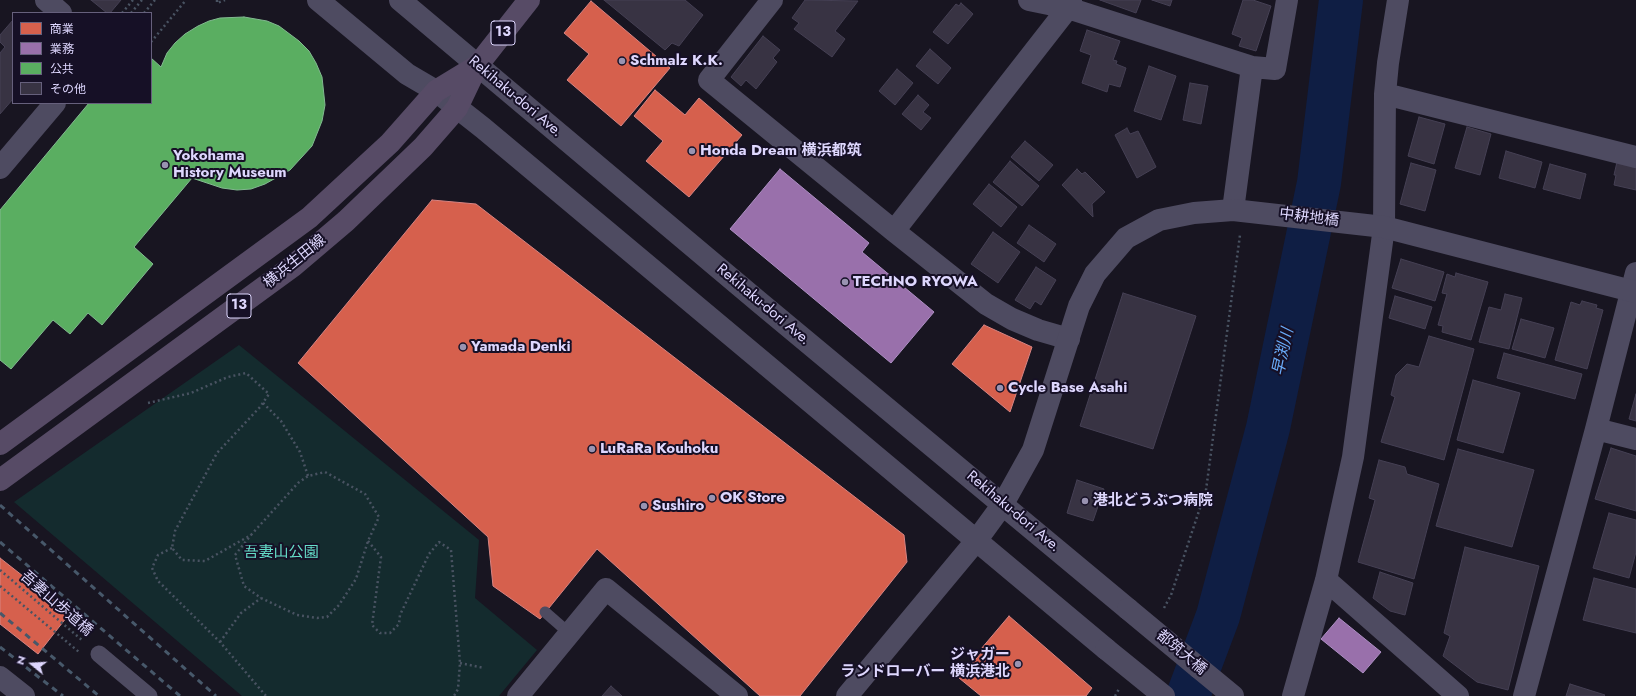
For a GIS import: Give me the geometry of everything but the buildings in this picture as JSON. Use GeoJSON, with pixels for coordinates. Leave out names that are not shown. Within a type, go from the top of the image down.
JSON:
{"type":"FeatureCollection","features":[{"type":"Feature","properties":{"kind":"main road","name":"横浜生田線"},"geometry":{"type":"LineString","coordinates":[[0,480],[293,266],[346,221],[423,147],[457,108],[477,66],[529,0]]}},
{"type":"Feature","properties":{"kind":"main road","name":"横浜生田線"},"geometry":{"type":"LineString","coordinates":[[0,444],[310,217],[390,143],[436,91],[477,66]]}},
{"type":"Feature","properties":{"kind":"street"},"geometry":{"type":"LineString","coordinates":[[46,0],[60,12]]}},
{"type":"Feature","properties":{"kind":"street"},"geometry":{"type":"LineString","coordinates":[[318,0],[407,74],[436,91],[457,108],[1164,696]]}},
{"type":"Feature","properties":{"kind":"street","name":"Rekihaku-dori Ave."},"geometry":{"type":"LineString","coordinates":[[400,0],[477,66],[1004,504],[1128,609]]}},
{"type":"Feature","properties":{"kind":"street"},"geometry":{"type":"LineString","coordinates":[[772,0],[709,80],[986,304],[1012,319],[1038,330],[1069,339]]}},
{"type":"Feature","properties":{"kind":"street"},"geometry":{"type":"LineString","coordinates":[[1029,0],[1069,4],[1252,67],[1275,69],[1287,0]]}},
{"type":"Feature","properties":{"kind":"street"},"geometry":{"type":"LineString","coordinates":[[1293,696],[1326,580],[1353,457],[1384,227],[1385,94],[1388,63],[1398,0]]}},
{"type":"Feature","properties":{"kind":"street"},"geometry":{"type":"LineString","coordinates":[[894,231],[1069,4]]}},
{"type":"Feature","properties":{"kind":"street"},"geometry":{"type":"LineString","coordinates":[[1237,220],[1252,67]]}},
{"type":"Feature","properties":{"kind":"street"},"geometry":{"type":"LineString","coordinates":[[1385,94],[1636,157]]}},
{"type":"Feature","properties":{"kind":"street"},"geometry":{"type":"LineString","coordinates":[[0,168],[53,104]]}},
{"type":"Feature","properties":{"kind":"street","name":"中耕地橋"},"geometry":{"type":"LineString","coordinates":[[847,696],[976,541],[1004,504],[1033,450],[1079,306],[1095,274],[1126,238],[1159,220],[1194,213],[1237,220],[1259,212],[1384,227],[1635,285]]}},
{"type":"Feature","properties":{"kind":"street"},"geometry":{"type":"LineString","coordinates":[[1524,696],[1635,285]]}},
{"type":"Feature","properties":{"kind":"street"},"geometry":{"type":"LineString","coordinates":[[1596,429],[1636,439]]}},
{"type":"Feature","properties":{"kind":"street"},"geometry":{"type":"LineString","coordinates":[[1326,580],[1458,696]]}},
{"type":"Feature","properties":{"kind":"street"},"geometry":{"type":"LineString","coordinates":[[518,696],[606,589],[737,696]]}},
{"type":"Feature","properties":{"kind":"street","name":"都筑大橋"},"geometry":{"type":"LineString","coordinates":[[1128,609],[1233,696]]}},
{"type":"Feature","properties":{"kind":"street"},"geometry":{"type":"LineString","coordinates":[[103,658],[148,696]]}},
{"type":"Feature","properties":{"kind":"street"},"geometry":{"type":"LineString","coordinates":[[0,677],[24,696]]}},
{"type":"Feature","properties":{"kind":"lane"},"geometry":{"type":"LineString","coordinates":[[545,612],[569,633]]}},
{"type":"Feature","properties":{"kind":"path"},"geometry":{"type":"LineString","coordinates":[[123,12],[133,0]]}},
{"type":"Feature","properties":{"kind":"path"},"geometry":{"type":"LineString","coordinates":[[132,12],[142,0]]}},
{"type":"Feature","properties":{"kind":"path"},"geometry":{"type":"LineString","coordinates":[[145,12],[155,0]]}},
{"type":"Feature","properties":{"kind":"path"},"geometry":{"type":"LineString","coordinates":[[152,41],[186,0]]}},
{"type":"Feature","properties":{"kind":"path"},"geometry":{"type":"LineString","coordinates":[[217,0],[217,3],[225,0]]}},
{"type":"Feature","properties":{"kind":"path"},"geometry":{"type":"LineString","coordinates":[[1164,609],[1171,595],[1206,490],[1237,220]]}},
{"type":"Feature","properties":{"kind":"path"},"geometry":{"type":"LineString","coordinates":[[142,404],[191,393],[228,377],[246,373],[269,394],[216,453],[175,531],[172,548],[182,560],[205,561],[251,535]]}},
{"type":"Feature","properties":{"kind":"path"},"geometry":{"type":"LineString","coordinates":[[262,403],[281,421],[300,452],[308,476]]}},
{"type":"Feature","properties":{"kind":"path"},"geometry":{"type":"LineString","coordinates":[[324,472],[365,494],[379,517],[368,541],[356,578],[339,605],[327,617],[317,618],[297,615],[261,598],[244,586],[235,555],[251,535],[298,483],[308,476],[324,472]]}},
{"type":"Feature","properties":{"kind":"path"},"geometry":{"type":"LineString","coordinates":[[368,541],[381,557],[372,625],[380,633],[390,633],[400,624],[400,615],[429,554],[439,542],[451,550],[460,663],[458,689],[454,696]]}},
{"type":"Feature","properties":{"kind":"path"},"geometry":{"type":"LineString","coordinates":[[172,548],[158,556],[152,568],[158,581],[220,642],[266,696]]}},
{"type":"Feature","properties":{"kind":"path","name":"吾妻山歩道橋"},"geometry":{"type":"LineString","coordinates":[[0,570],[103,658]]}},
{"type":"Feature","properties":{"kind":"path"},"geometry":{"type":"LineString","coordinates":[[0,586],[99,670],[103,658]]}},
{"type":"Feature","properties":{"kind":"path"},"geometry":{"type":"LineString","coordinates":[[220,642],[241,613],[261,598]]}},
{"type":"Feature","properties":{"kind":"path"},"geometry":{"type":"LineString","coordinates":[[460,663],[484,668]]}},
{"type":"Feature","properties":{"kind":"path"},"geometry":{"type":"LineString","coordinates":[[1115,696],[1123,683]]}},
{"type":"Feature","properties":{"kind":"green space","name":"吾妻山公園"},"geometry":{"type":"Polygon","coordinates":[[[239,345],[479,540],[475,598],[537,650],[499,696],[242,696],[14,502],[239,345]]]}},
{"type":"Feature","properties":{"kind":"waterway","name":"早渕川"},"geometry":{"type":"LineString","coordinates":[[1188,696],[1218,616],[1268,428],[1319,183],[1341,0]]}},
{"type":"Feature","properties":{"kind":"railway"},"geometry":{"type":"LineString","coordinates":[[0,505],[216,696]]}},
{"type":"Feature","properties":{"kind":"railway"},"geometry":{"type":"LineString","coordinates":[[0,542],[180,696]]}},
{"type":"Feature","properties":{"kind":"railway"},"geometry":{"type":"LineString","coordinates":[[0,613],[99,696]]}},
{"type":"Feature","properties":{"kind":"railway"},"geometry":{"type":"LineString","coordinates":[[0,647],[63,696]]}},
{"type":"Feature","properties":{"kind":"place","name":"Schmalz K.K."},"geometry":{"type":"Point","coordinates":[622,61]}},
{"type":"Feature","properties":{"kind":"place","name":"Honda Dream 横浜都筑"},"geometry":{"type":"Point","coordinates":[692,151]}},
{"type":"Feature","properties":{"kind":"place","name":"Yokohama History Museum"},"geometry":{"type":"Point","coordinates":[165,165]}},
{"type":"Feature","properties":{"kind":"place","name":"TECHNO RYOWA"},"geometry":{"type":"Point","coordinates":[845,282]}},
{"type":"Feature","properties":{"kind":"place","name":"Yamada Denki"},"geometry":{"type":"Point","coordinates":[463,347]}},
{"type":"Feature","properties":{"kind":"place","name":"Cycle Base Asahi"},"geometry":{"type":"Point","coordinates":[1000,388]}},
{"type":"Feature","properties":{"kind":"place","name":"LuRaRa Kouhoku"},"geometry":{"type":"Point","coordinates":[592,449]}},
{"type":"Feature","properties":{"kind":"place","name":"OK Store"},"geometry":{"type":"Point","coordinates":[712,498]}},
{"type":"Feature","properties":{"kind":"place","name":"港北どうぶつ病院"},"geometry":{"type":"Point","coordinates":[1085,501]}},
{"type":"Feature","properties":{"kind":"place","name":"Sushiro"},"geometry":{"type":"Point","coordinates":[644,506]}},
{"type":"Feature","properties":{"kind":"place","name":"ジャガー ランドローバー 横浜港北"},"geometry":{"type":"Point","coordinates":[1018,664]}}]}
